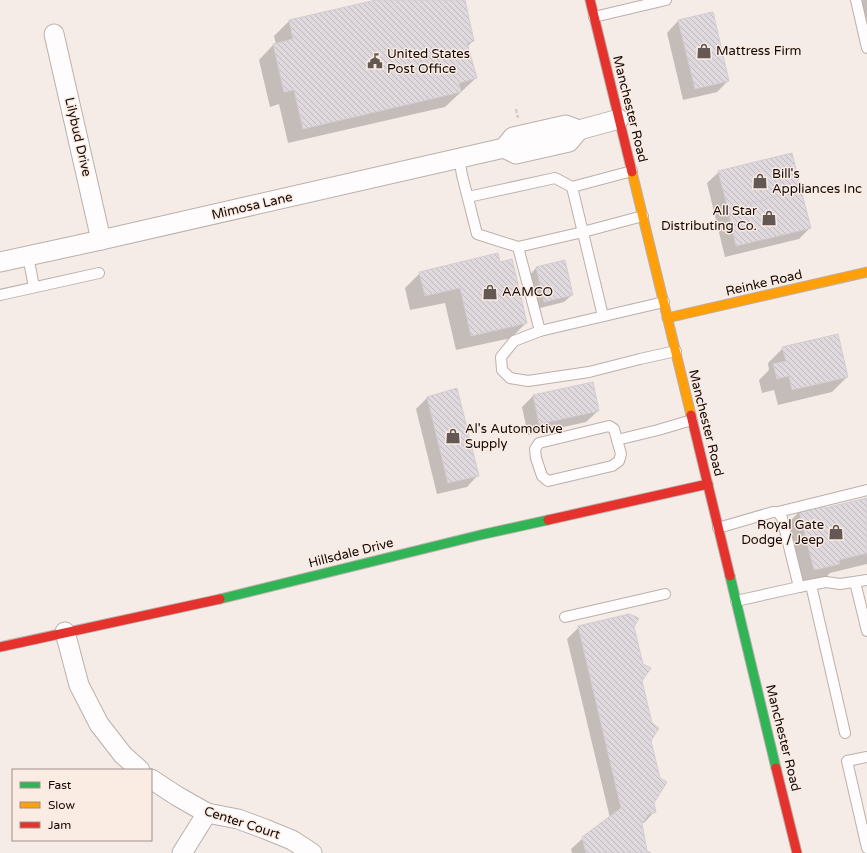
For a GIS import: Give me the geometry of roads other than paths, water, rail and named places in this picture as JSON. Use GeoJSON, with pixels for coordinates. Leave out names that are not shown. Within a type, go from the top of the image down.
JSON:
{"type":"FeatureCollection","features":[{"type":"Feature","properties":{"kind":"main road","name":"Manchester Road"},"geometry":{"type":"LineString","coordinates":[[590,0],[797,853]]}},
{"type":"Feature","properties":{"kind":"main road","name":"Reinke Road"},"geometry":{"type":"LineString","coordinates":[[667,318],[867,272]]}},
{"type":"Feature","properties":{"kind":"main road","name":"Hillsdale Drive"},"geometry":{"type":"LineString","coordinates":[[0,647],[249,592],[480,535],[708,484]]}},
{"type":"Feature","properties":{"kind":"street","name":"Lilybud Drive"},"geometry":{"type":"LineString","coordinates":[[54,34],[101,240]]}},
{"type":"Feature","properties":{"kind":"street","name":"Mimosa Lane"},"geometry":{"type":"LineString","coordinates":[[0,262],[504,148],[516,154],[569,142],[579,130],[619,119]]}},
{"type":"Feature","properties":{"kind":"street"},"geometry":{"type":"LineString","coordinates":[[65,632],[79,685],[100,724],[123,755],[139,769]]}},
{"type":"Feature","properties":{"kind":"street","name":"Center Court"},"geometry":{"type":"LineString","coordinates":[[152,780],[207,813],[238,819],[265,829],[292,840],[312,853]]}},
{"type":"Feature","properties":{"kind":"street"},"geometry":{"type":"LineString","coordinates":[[182,853],[207,813]]}},
{"type":"Feature","properties":{"kind":"lane"},"geometry":{"type":"LineString","coordinates":[[594,17],[663,0]]}},
{"type":"Feature","properties":{"kind":"lane"},"geometry":{"type":"LineString","coordinates":[[856,0],[867,48]]}},
{"type":"Feature","properties":{"kind":"lane"},"geometry":{"type":"LineString","coordinates":[[459,158],[477,234],[518,247],[643,216]]}},
{"type":"Feature","properties":{"kind":"lane"},"geometry":{"type":"LineString","coordinates":[[468,198],[555,178],[572,187],[632,171]]}},
{"type":"Feature","properties":{"kind":"lane"},"geometry":{"type":"LineString","coordinates":[[572,187],[603,316]]}},
{"type":"Feature","properties":{"kind":"lane"},"geometry":{"type":"LineString","coordinates":[[518,247],[540,331]]}},
{"type":"Feature","properties":{"kind":"lane"},"geometry":{"type":"LineString","coordinates":[[28,256],[34,287]]}},
{"type":"Feature","properties":{"kind":"lane"},"geometry":{"type":"LineString","coordinates":[[0,295],[99,273]]}},
{"type":"Feature","properties":{"kind":"lane"},"geometry":{"type":"LineString","coordinates":[[664,302],[540,331],[514,341],[502,357],[502,370],[510,378],[528,381],[589,372],[676,351]]}},
{"type":"Feature","properties":{"kind":"lane"},"geometry":{"type":"LineString","coordinates":[[617,440],[692,420]]}},
{"type":"Feature","properties":{"kind":"lane"},"geometry":{"type":"LineString","coordinates":[[609,426],[614,429],[617,440],[621,454],[619,461],[612,466],[548,481],[542,476],[536,458],[535,449],[538,443],[609,426]]}},
{"type":"Feature","properties":{"kind":"lane"},"geometry":{"type":"LineString","coordinates":[[718,528],[773,512],[867,490]]}},
{"type":"Feature","properties":{"kind":"lane"},"geometry":{"type":"LineString","coordinates":[[778,512],[782,518],[799,587]]}},
{"type":"Feature","properties":{"kind":"lane"},"geometry":{"type":"LineString","coordinates":[[736,600],[826,582],[840,584],[867,580]]}},
{"type":"Feature","properties":{"kind":"lane"},"geometry":{"type":"LineString","coordinates":[[855,582],[867,631]]}},
{"type":"Feature","properties":{"kind":"lane"},"geometry":{"type":"LineString","coordinates":[[811,585],[845,733]]}},
{"type":"Feature","properties":{"kind":"lane"},"geometry":{"type":"LineString","coordinates":[[566,617],[665,594]]}},
{"type":"Feature","properties":{"kind":"lane"},"geometry":{"type":"LineString","coordinates":[[867,757],[847,762],[867,848]]}},
{"type":"Feature","properties":{"kind":"place","name":"Mattress Firm"},"geometry":{"type":"Point","coordinates":[704,51]}},
{"type":"Feature","properties":{"kind":"place","name":"United States Post Office"},"geometry":{"type":"Point","coordinates":[375,61]}},
{"type":"Feature","properties":{"kind":"place","name":"Bill's Appliances Inc"},"geometry":{"type":"Point","coordinates":[760,181]}},
{"type":"Feature","properties":{"kind":"place","name":"All Star Distributing Co."},"geometry":{"type":"Point","coordinates":[769,218]}},
{"type":"Feature","properties":{"kind":"place","name":"AAMCO"},"geometry":{"type":"Point","coordinates":[490,292]}},
{"type":"Feature","properties":{"kind":"place","name":"Al's Automotive Supply"},"geometry":{"type":"Point","coordinates":[453,436]}},
{"type":"Feature","properties":{"kind":"place","name":"Royal Gate Dodge / Jeep"},"geometry":{"type":"Point","coordinates":[836,532]}}]}
